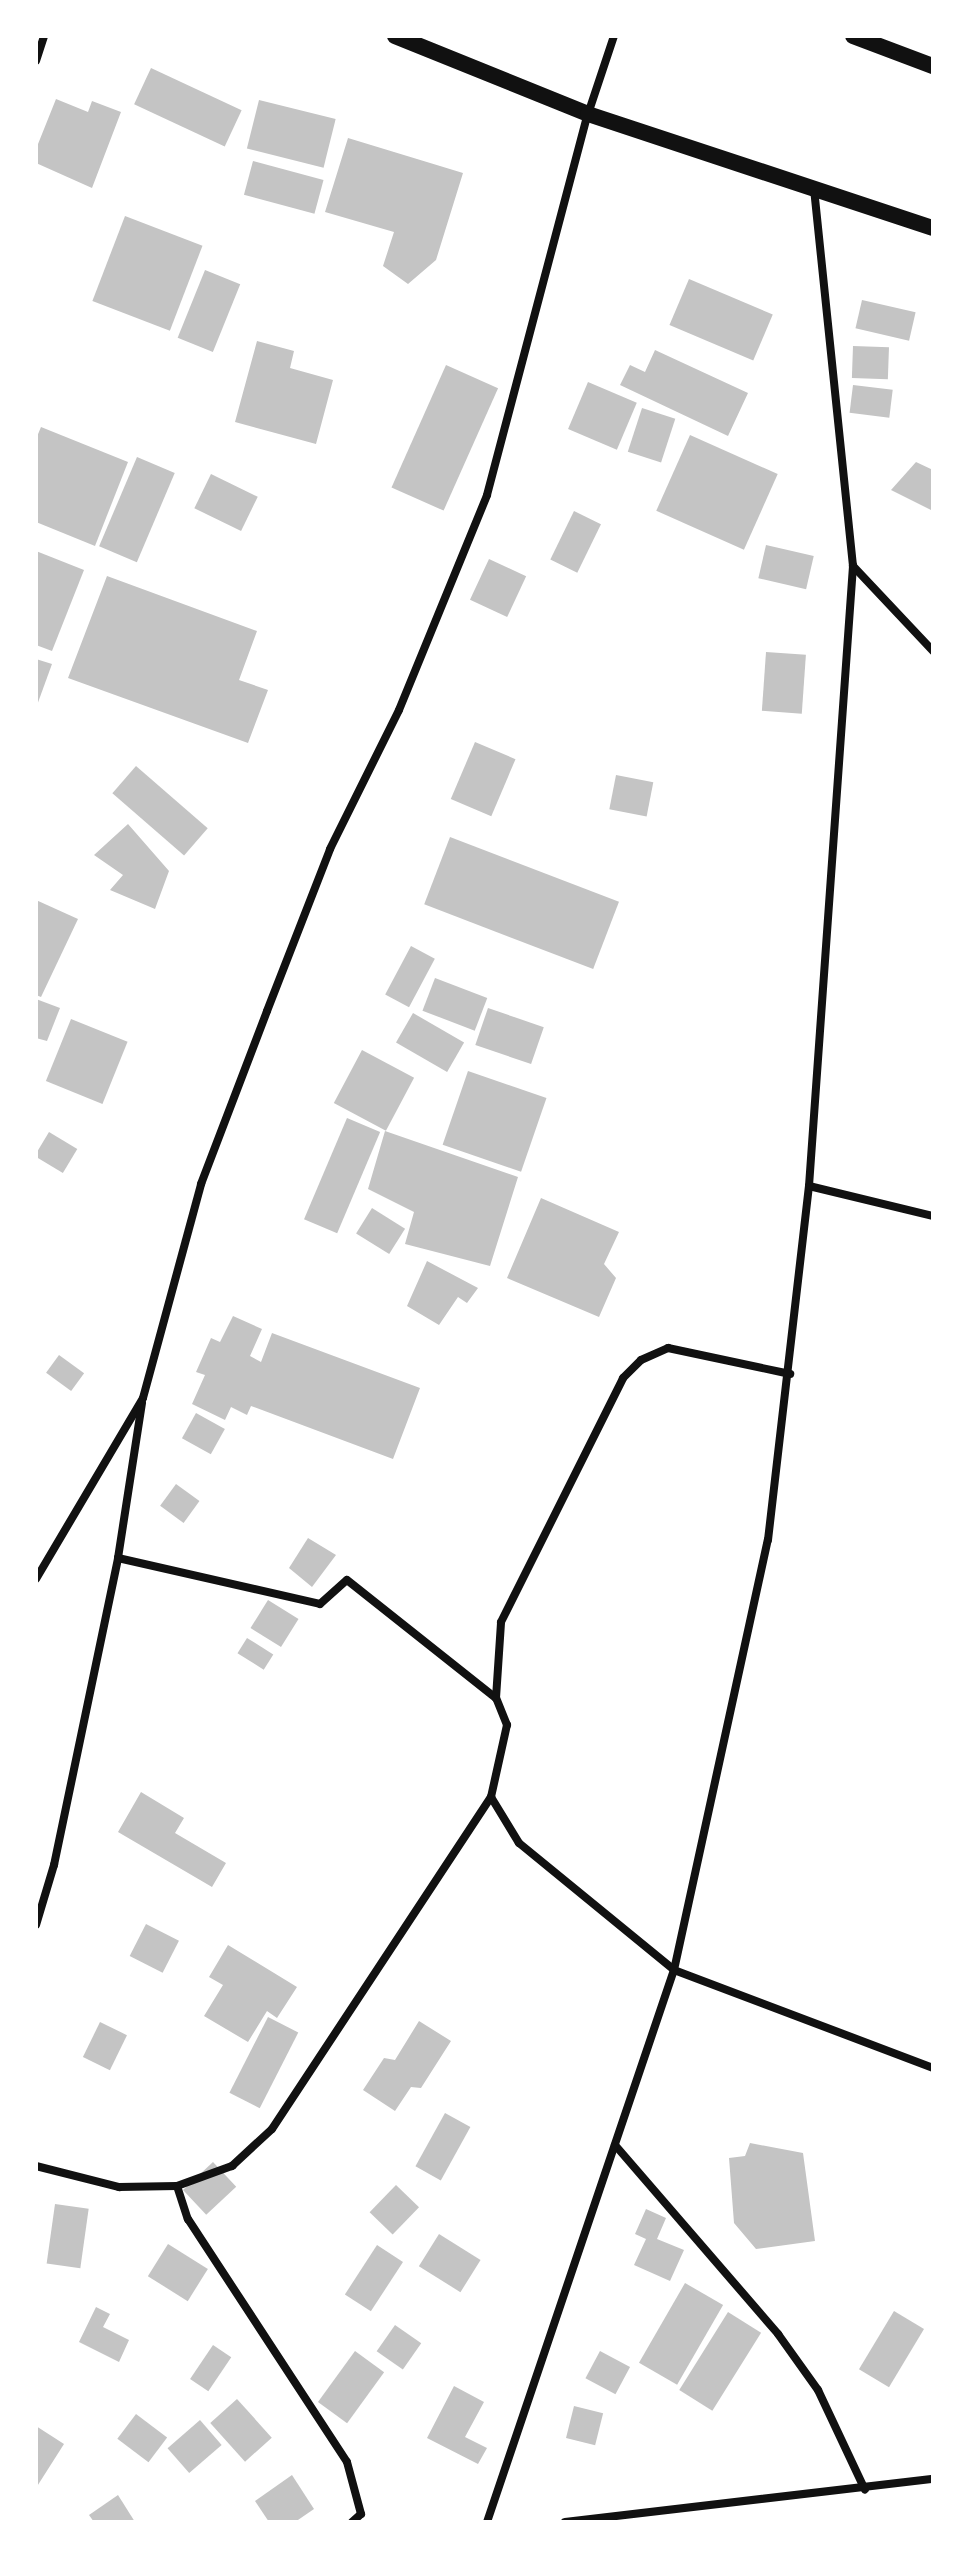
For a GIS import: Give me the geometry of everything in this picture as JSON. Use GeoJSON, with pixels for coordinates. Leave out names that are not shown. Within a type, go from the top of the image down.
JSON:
{"type":"FeatureCollection","features":[{"type":"Feature","properties":{"kind":"main road"},"geometry":{"type":"LineString","coordinates":[[395,36],[588,114],[933,228]]}},
{"type":"Feature","properties":{"kind":"main road"},"geometry":{"type":"LineString","coordinates":[[853,36],[933,66]]}},
{"type":"Feature","properties":{"kind":"street"},"geometry":{"type":"LineString","coordinates":[[36,61],[44,36]]}},
{"type":"Feature","properties":{"kind":"street"},"geometry":{"type":"LineString","coordinates":[[36,1925],[54,1865],[118,1558],[143,1398],[201,1184],[330,849],[399,710],[487,495],[588,114],[614,36]]}},
{"type":"Feature","properties":{"kind":"street"},"geometry":{"type":"LineString","coordinates":[[487,2522],[674,1970],[768,1540],[790,1374],[809,1186],[853,566],[814,189]]}},
{"type":"Feature","properties":{"kind":"street"},"geometry":{"type":"LineString","coordinates":[[853,566],[933,651]]}},
{"type":"Feature","properties":{"kind":"street"},"geometry":{"type":"LineString","coordinates":[[809,1186],[933,1216]]}},
{"type":"Feature","properties":{"kind":"street"},"geometry":{"type":"LineString","coordinates":[[36,2166],[119,2187],[177,2186],[232,2166],[272,2129],[491,1797],[507,1725],[496,1698],[501,1622],[623,1378],[641,1360],[668,1348],[790,1374]]}},
{"type":"Feature","properties":{"kind":"street"},"geometry":{"type":"LineString","coordinates":[[36,1579],[143,1398]]}},
{"type":"Feature","properties":{"kind":"street"},"geometry":{"type":"LineString","coordinates":[[118,1558],[320,1604],[347,1580],[496,1698]]}},
{"type":"Feature","properties":{"kind":"street"},"geometry":{"type":"LineString","coordinates":[[491,1797],[519,1843],[674,1970],[933,2068]]}},
{"type":"Feature","properties":{"kind":"street"},"geometry":{"type":"LineString","coordinates":[[615,2145],[778,2334],[818,2390],[865,2490]]}},
{"type":"Feature","properties":{"kind":"street"},"geometry":{"type":"LineString","coordinates":[[177,2186],[188,2219],[347,2462],[361,2514],[352,2522]]}},
{"type":"Feature","properties":{"kind":"street"},"geometry":{"type":"LineString","coordinates":[[565,2522],[865,2490],[933,2479]]}},
{"type":"Feature","properties":{"kind":"building"},"geometry":{"type":"Polygon","coordinates":[[[151,68],[242,110],[225,147],[134,104],[151,68]]]}},
{"type":"Feature","properties":{"kind":"building"},"geometry":{"type":"Polygon","coordinates":[[[56,99],[88,112],[92,101],[121,112],[92,188],[36,163],[36,149],[56,99]]]}},
{"type":"Feature","properties":{"kind":"building"},"geometry":{"type":"Polygon","coordinates":[[[259,100],[336,119],[324,168],[247,149],[259,100]]]}},
{"type":"Feature","properties":{"kind":"building"},"geometry":{"type":"Polygon","coordinates":[[[348,138],[463,173],[436,260],[408,284],[383,266],[394,232],[325,212],[348,138]]]}},
{"type":"Feature","properties":{"kind":"building"},"geometry":{"type":"Polygon","coordinates":[[[253,161],[324,180],[314,214],[244,195],[253,161]]]}},
{"type":"Feature","properties":{"kind":"building"},"geometry":{"type":"Polygon","coordinates":[[[125,216],[202,246],[170,331],[92,301],[125,216]]]}},
{"type":"Feature","properties":{"kind":"building"},"geometry":{"type":"Polygon","coordinates":[[[205,270],[240,284],[213,352],[178,338],[205,270]]]}},
{"type":"Feature","properties":{"kind":"building"},"geometry":{"type":"Polygon","coordinates":[[[689,279],[773,315],[753,361],[669,325],[689,279]]]}},
{"type":"Feature","properties":{"kind":"building"},"geometry":{"type":"Polygon","coordinates":[[[862,300],[916,312],[909,341],[855,328],[862,300]]]}},
{"type":"Feature","properties":{"kind":"building"},"geometry":{"type":"Polygon","coordinates":[[[257,341],[294,351],[290,368],[333,380],[316,444],[235,422],[257,341]]]}},
{"type":"Feature","properties":{"kind":"building"},"geometry":{"type":"Polygon","coordinates":[[[853,346],[889,347],[888,379],[852,378],[853,346]]]}},
{"type":"Feature","properties":{"kind":"building"},"geometry":{"type":"Polygon","coordinates":[[[655,350],[748,393],[728,436],[620,385],[630,365],[645,372],[655,350]]]}},
{"type":"Feature","properties":{"kind":"building"},"geometry":{"type":"Polygon","coordinates":[[[446,365],[498,388],[444,511],[391,487],[446,365]]]}},
{"type":"Feature","properties":{"kind":"building"},"geometry":{"type":"Polygon","coordinates":[[[588,382],[637,403],[617,450],[568,429],[588,382]]]}},
{"type":"Feature","properties":{"kind":"building"},"geometry":{"type":"Polygon","coordinates":[[[853,385],[893,390],[889,418],[850,413],[853,385]]]}},
{"type":"Feature","properties":{"kind":"building"},"geometry":{"type":"Polygon","coordinates":[[[642,408],[675,419],[661,463],[628,452],[642,408]]]}},
{"type":"Feature","properties":{"kind":"building"},"geometry":{"type":"Polygon","coordinates":[[[41,427],[128,462],[95,546],[36,522],[36,439],[41,427]]]}},
{"type":"Feature","properties":{"kind":"building"},"geometry":{"type":"Polygon","coordinates":[[[690,435],[778,474],[744,550],[656,511],[690,435]]]}},
{"type":"Feature","properties":{"kind":"building"},"geometry":{"type":"Polygon","coordinates":[[[137,457],[175,473],[137,562],[99,546],[137,457]]]}},
{"type":"Feature","properties":{"kind":"building"},"geometry":{"type":"Polygon","coordinates":[[[916,462],[933,470],[933,511],[891,490],[916,462]]]}},
{"type":"Feature","properties":{"kind":"building"},"geometry":{"type":"Polygon","coordinates":[[[211,474],[258,497],[241,531],[194,508],[211,474]]]}},
{"type":"Feature","properties":{"kind":"building"},"geometry":{"type":"Polygon","coordinates":[[[574,511],[601,524],[577,573],[550,560],[574,511]]]}},
{"type":"Feature","properties":{"kind":"building"},"geometry":{"type":"Polygon","coordinates":[[[766,545],[814,556],[806,589],[758,578],[766,545]]]}},
{"type":"Feature","properties":{"kind":"building"},"geometry":{"type":"Polygon","coordinates":[[[36,551],[84,570],[52,651],[36,645],[36,551]]]}},
{"type":"Feature","properties":{"kind":"building"},"geometry":{"type":"Polygon","coordinates":[[[489,559],[526,576],[507,617],[470,600],[489,559]]]}},
{"type":"Feature","properties":{"kind":"building"},"geometry":{"type":"Polygon","coordinates":[[[107,576],[257,631],[239,680],[268,690],[248,743],[68,678],[107,576]]]}},
{"type":"Feature","properties":{"kind":"building"},"geometry":{"type":"Polygon","coordinates":[[[766,652],[806,655],[802,714],[762,711],[766,652]]]}},
{"type":"Feature","properties":{"kind":"building"},"geometry":{"type":"Polygon","coordinates":[[[36,659],[52,664],[36,708],[36,659]]]}},
{"type":"Feature","properties":{"kind":"building"},"geometry":{"type":"Polygon","coordinates":[[[475,742],[516,759],[491,816],[451,799],[475,742]]]}},
{"type":"Feature","properties":{"kind":"building"},"geometry":{"type":"Polygon","coordinates":[[[136,766],[208,828],[184,855],[112,793],[136,766]]]}},
{"type":"Feature","properties":{"kind":"building"},"geometry":{"type":"Polygon","coordinates":[[[616,775],[653,782],[647,817],[609,809],[616,775]]]}},
{"type":"Feature","properties":{"kind":"building"},"geometry":{"type":"Polygon","coordinates":[[[128,824],[169,871],[155,909],[110,890],[123,875],[94,855],[128,824]]]}},
{"type":"Feature","properties":{"kind":"building"},"geometry":{"type":"Polygon","coordinates":[[[450,837],[619,902],[593,969],[424,904],[450,837]]]}},
{"type":"Feature","properties":{"kind":"building"},"geometry":{"type":"Polygon","coordinates":[[[36,900],[78,919],[41,997],[36,995],[36,900]]]}},
{"type":"Feature","properties":{"kind":"building"},"geometry":{"type":"Polygon","coordinates":[[[411,946],[435,959],[409,1007],[385,995],[411,946]]]}},
{"type":"Feature","properties":{"kind":"building"},"geometry":{"type":"Polygon","coordinates":[[[435,978],[487,998],[475,1031],[422,1011],[435,978]]]}},
{"type":"Feature","properties":{"kind":"building"},"geometry":{"type":"Polygon","coordinates":[[[36,999],[60,1008],[47,1041],[36,1038],[36,999]]]}},
{"type":"Feature","properties":{"kind":"building"},"geometry":{"type":"Polygon","coordinates":[[[488,1008],[544,1027],[531,1064],[475,1045],[488,1008]]]}},
{"type":"Feature","properties":{"kind":"building"},"geometry":{"type":"Polygon","coordinates":[[[413,1013],[464,1042],[447,1072],[396,1042],[413,1013]]]}},
{"type":"Feature","properties":{"kind":"building"},"geometry":{"type":"Polygon","coordinates":[[[71,1019],[128,1042],[102,1104],[46,1081],[71,1019]]]}},
{"type":"Feature","properties":{"kind":"building"},"geometry":{"type":"Polygon","coordinates":[[[362,1050],[414,1078],[386,1131],[334,1103],[362,1050]]]}},
{"type":"Feature","properties":{"kind":"building"},"geometry":{"type":"Polygon","coordinates":[[[468,1071],[546,1098],[521,1172],[443,1145],[468,1071]]]}},
{"type":"Feature","properties":{"kind":"building"},"geometry":{"type":"Polygon","coordinates":[[[347,1118],[380,1132],[337,1233],[304,1219],[347,1118]]]}},
{"type":"Feature","properties":{"kind":"building"},"geometry":{"type":"Polygon","coordinates":[[[385,1131],[518,1177],[490,1266],[405,1244],[414,1212],[368,1189],[385,1131]]]}},
{"type":"Feature","properties":{"kind":"building"},"geometry":{"type":"Polygon","coordinates":[[[49,1132],[77,1149],[63,1173],[36,1157],[49,1132]]]}},
{"type":"Feature","properties":{"kind":"building"},"geometry":{"type":"Polygon","coordinates":[[[541,1198],[619,1232],[604,1264],[616,1278],[599,1317],[507,1278],[541,1198]]]}},
{"type":"Feature","properties":{"kind":"building"},"geometry":{"type":"Polygon","coordinates":[[[372,1208],[405,1229],[389,1254],[356,1233],[372,1208]]]}},
{"type":"Feature","properties":{"kind":"building"},"geometry":{"type":"Polygon","coordinates":[[[427,1261],[478,1288],[467,1303],[458,1297],[439,1325],[407,1306],[427,1261]]]}},
{"type":"Feature","properties":{"kind":"building"},"geometry":{"type":"Polygon","coordinates":[[[233,1316],[262,1329],[250,1356],[261,1362],[272,1333],[420,1388],[393,1459],[251,1406],[247,1415],[231,1407],[225,1420],[192,1404],[205,1375],[196,1372],[211,1338],[220,1342],[233,1316]]]}},
{"type":"Feature","properties":{"kind":"building"},"geometry":{"type":"Polygon","coordinates":[[[59,1355],[84,1373],[71,1391],[46,1373],[59,1355]]]}},
{"type":"Feature","properties":{"kind":"building"},"geometry":{"type":"Polygon","coordinates":[[[196,1413],[225,1429],[211,1454],[182,1438],[196,1413]]]}},
{"type":"Feature","properties":{"kind":"building"},"geometry":{"type":"Polygon","coordinates":[[[176,1484],[199,1501],[184,1523],[160,1506],[176,1484]]]}},
{"type":"Feature","properties":{"kind":"building"},"geometry":{"type":"Polygon","coordinates":[[[308,1538],[336,1555],[312,1587],[289,1568],[308,1538]]]}},
{"type":"Feature","properties":{"kind":"building"},"geometry":{"type":"Polygon","coordinates":[[[268,1600],[299,1619],[281,1647],[251,1628],[268,1600]]]}},
{"type":"Feature","properties":{"kind":"building"},"geometry":{"type":"Polygon","coordinates":[[[247,1638],[273,1654],[264,1670],[237,1653],[247,1638]]]}},
{"type":"Feature","properties":{"kind":"building"},"geometry":{"type":"Polygon","coordinates":[[[141,1792],[184,1818],[175,1833],[226,1863],[212,1887],[118,1832],[141,1792]]]}},
{"type":"Feature","properties":{"kind":"building"},"geometry":{"type":"Polygon","coordinates":[[[146,1924],[179,1941],[163,1973],[130,1956],[146,1924]]]}},
{"type":"Feature","properties":{"kind":"building"},"geometry":{"type":"Polygon","coordinates":[[[228,1945],[297,1987],[277,2018],[267,2011],[248,2042],[204,2016],[223,1985],[209,1977],[228,1945]]]}},
{"type":"Feature","properties":{"kind":"building"},"geometry":{"type":"Polygon","coordinates":[[[268,2017],[298,2032],[260,2108],[229,2093],[268,2017]]]}},
{"type":"Feature","properties":{"kind":"building"},"geometry":{"type":"Polygon","coordinates":[[[419,2021],[451,2041],[421,2088],[411,2087],[395,2111],[363,2090],[384,2058],[395,2060],[419,2021]]]}},
{"type":"Feature","properties":{"kind":"building"},"geometry":{"type":"Polygon","coordinates":[[[100,2022],[127,2035],[110,2070],[83,2057],[100,2022]]]}},
{"type":"Feature","properties":{"kind":"building"},"geometry":{"type":"Polygon","coordinates":[[[445,2113],[470,2127],[441,2180],[415,2166],[445,2113]]]}},
{"type":"Feature","properties":{"kind":"building"},"geometry":{"type":"Polygon","coordinates":[[[750,2143],[803,2153],[815,2241],[756,2249],[734,2223],[729,2158],[745,2156],[750,2143]]]}},
{"type":"Feature","properties":{"kind":"building"},"geometry":{"type":"Polygon","coordinates":[[[213,2162],[236,2187],[206,2215],[183,2190],[213,2162]]]}},
{"type":"Feature","properties":{"kind":"building"},"geometry":{"type":"Polygon","coordinates":[[[396,2185],[419,2207],[393,2235],[370,2212],[396,2185]]]}},
{"type":"Feature","properties":{"kind":"building"},"geometry":{"type":"Polygon","coordinates":[[[55,2204],[89,2209],[80,2268],[47,2263],[55,2204]]]}},
{"type":"Feature","properties":{"kind":"building"},"geometry":{"type":"Polygon","coordinates":[[[646,2209],[666,2218],[657,2239],[684,2250],[670,2281],[634,2265],[646,2239],[635,2234],[646,2209]]]}},
{"type":"Feature","properties":{"kind":"building"},"geometry":{"type":"Polygon","coordinates":[[[439,2234],[481,2260],[460,2292],[419,2266],[439,2234]]]}},
{"type":"Feature","properties":{"kind":"building"},"geometry":{"type":"Polygon","coordinates":[[[168,2244],[208,2269],[188,2301],[148,2276],[168,2244]]]}},
{"type":"Feature","properties":{"kind":"building"},"geometry":{"type":"Polygon","coordinates":[[[377,2245],[403,2262],[371,2311],[345,2294],[377,2245]]]}},
{"type":"Feature","properties":{"kind":"building"},"geometry":{"type":"Polygon","coordinates":[[[685,2283],[723,2305],[677,2385],[639,2363],[685,2283]]]}},
{"type":"Feature","properties":{"kind":"building"},"geometry":{"type":"Polygon","coordinates":[[[96,2307],[110,2314],[103,2327],[129,2340],[119,2362],[79,2342],[96,2307]]]}},
{"type":"Feature","properties":{"kind":"building"},"geometry":{"type":"Polygon","coordinates":[[[894,2311],[924,2329],[889,2387],[859,2369],[894,2311]]]}},
{"type":"Feature","properties":{"kind":"building"},"geometry":{"type":"Polygon","coordinates":[[[728,2312],[761,2333],[712,2411],[679,2390],[728,2312]]]}},
{"type":"Feature","properties":{"kind":"building"},"geometry":{"type":"Polygon","coordinates":[[[395,2325],[421,2343],[403,2370],[377,2351],[395,2325]]]}},
{"type":"Feature","properties":{"kind":"building"},"geometry":{"type":"Polygon","coordinates":[[[213,2345],[231,2357],[208,2391],[190,2379],[213,2345]]]}},
{"type":"Feature","properties":{"kind":"building"},"geometry":{"type":"Polygon","coordinates":[[[355,2351],[384,2372],[347,2423],[318,2402],[355,2351]]]}},
{"type":"Feature","properties":{"kind":"building"},"geometry":{"type":"Polygon","coordinates":[[[600,2351],[630,2367],[615,2394],[585,2378],[600,2351]]]}},
{"type":"Feature","properties":{"kind":"building"},"geometry":{"type":"Polygon","coordinates":[[[454,2386],[484,2402],[465,2437],[487,2448],[478,2464],[427,2438],[454,2386]]]}},
{"type":"Feature","properties":{"kind":"building"},"geometry":{"type":"Polygon","coordinates":[[[237,2399],[272,2438],[245,2462],[210,2423],[237,2399]]]}},
{"type":"Feature","properties":{"kind":"building"},"geometry":{"type":"Polygon","coordinates":[[[574,2406],[603,2413],[595,2445],[566,2438],[574,2406]]]}},
{"type":"Feature","properties":{"kind":"building"},"geometry":{"type":"Polygon","coordinates":[[[136,2414],[167,2437],[148,2462],[117,2439],[136,2414]]]}},
{"type":"Feature","properties":{"kind":"building"},"geometry":{"type":"Polygon","coordinates":[[[200,2420],[222,2445],[189,2473],[168,2448],[200,2420]]]}},
{"type":"Feature","properties":{"kind":"building"},"geometry":{"type":"Polygon","coordinates":[[[36,2426],[64,2444],[36,2488],[36,2426]]]}},
{"type":"Feature","properties":{"kind":"building"},"geometry":{"type":"Polygon","coordinates":[[[292,2475],[314,2509],[295,2522],[269,2522],[255,2501],[292,2475]]]}},
{"type":"Feature","properties":{"kind":"building"},"geometry":{"type":"Polygon","coordinates":[[[118,2495],[135,2522],[94,2522],[89,2515],[118,2495]]]}}]}
